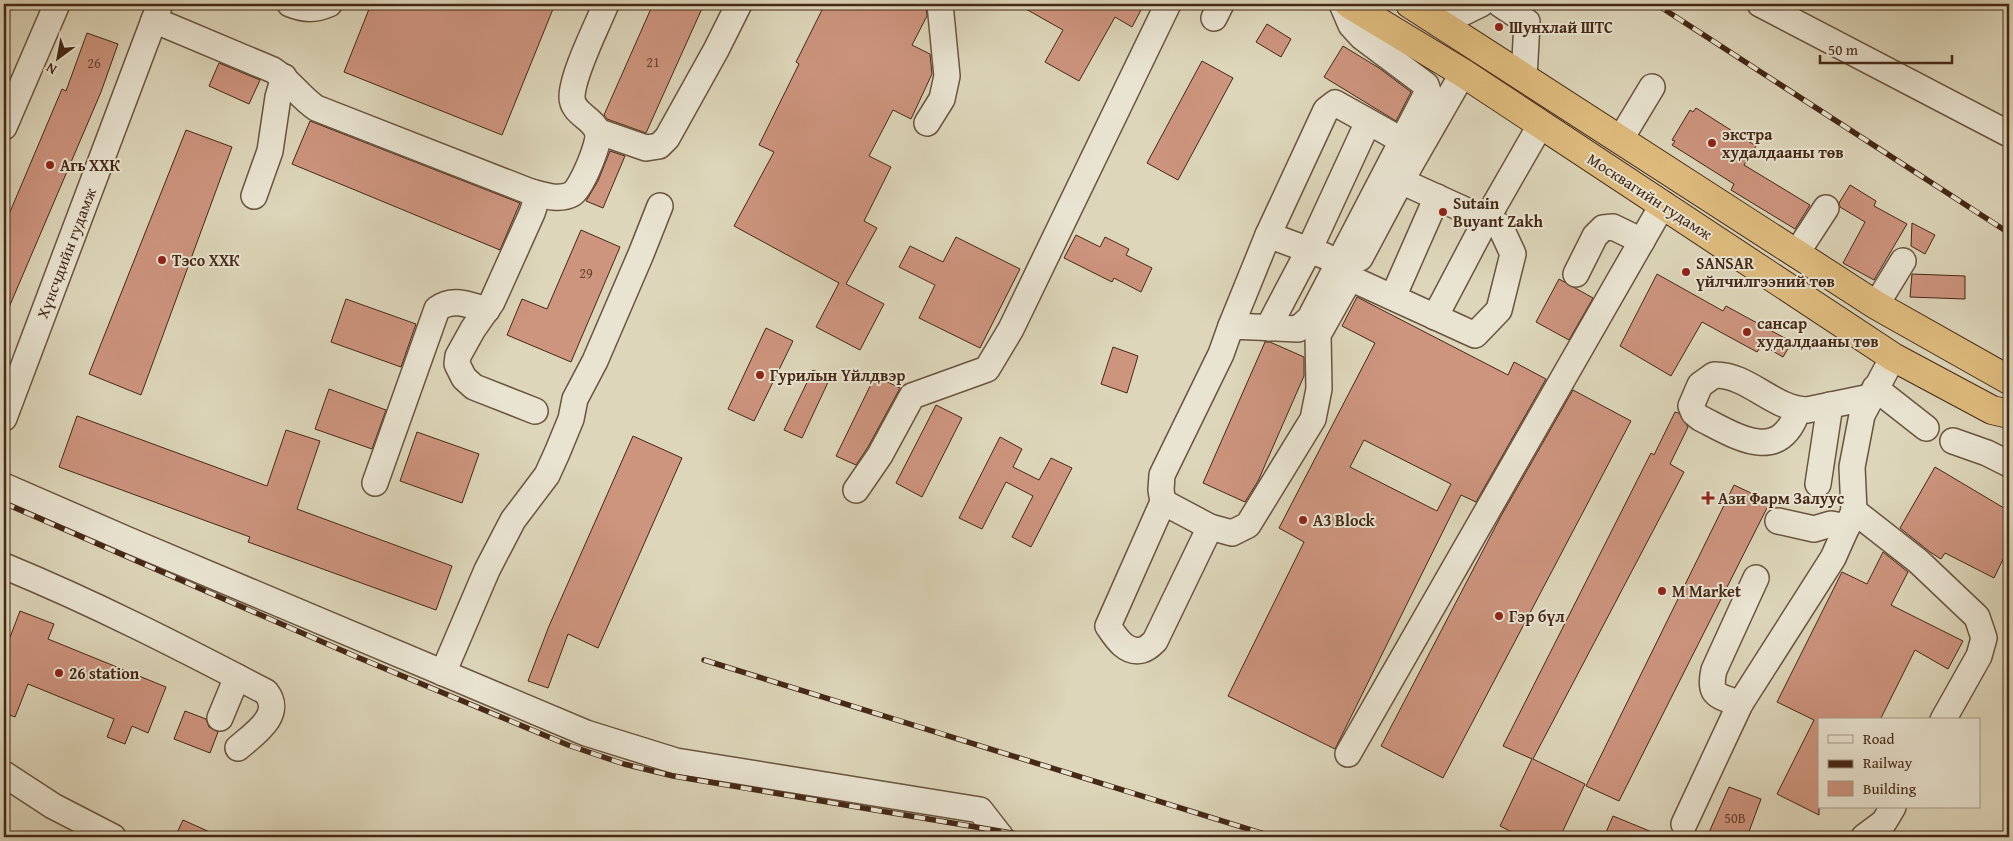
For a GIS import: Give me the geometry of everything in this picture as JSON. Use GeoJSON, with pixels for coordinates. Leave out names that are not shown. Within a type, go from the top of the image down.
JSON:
{"type":"FeatureCollection","features":[{"type":"Feature","properties":{"kind":"highway","name":"Москвагийн гудамж"},"geometry":{"type":"LineString","coordinates":[[1349,4],[1463,73],[1893,357],[1992,410],[2009,414]]}},
{"type":"Feature","properties":{"kind":"highway","name":"Москвагийн гудамж"},"geometry":{"type":"LineString","coordinates":[[1410,4],[1876,305],[2009,380]]}},
{"type":"Feature","properties":{"kind":"street"},"geometry":{"type":"LineString","coordinates":[[4,128],[57,4]]}},
{"type":"Feature","properties":{"kind":"street"},"geometry":{"type":"LineString","coordinates":[[290,4],[307,9],[315,9],[329,4]]}},
{"type":"Feature","properties":{"kind":"street"},"geometry":{"type":"LineString","coordinates":[[606,4],[585,54],[572,95],[576,108],[597,131],[646,148],[659,146],[667,138],[716,50],[739,4]]}},
{"type":"Feature","properties":{"kind":"street"},"geometry":{"type":"LineString","coordinates":[[927,123],[942,99],[947,76],[940,4]]}},
{"type":"Feature","properties":{"kind":"street"},"geometry":{"type":"LineString","coordinates":[[856,490],[880,455],[912,396],[987,369],[1011,329],[1168,4]]}},
{"type":"Feature","properties":{"kind":"street"},"geometry":{"type":"LineString","coordinates":[[1163,502],[1210,526],[1232,533],[1248,525],[1313,418],[1319,389],[1318,334],[1344,270],[1428,91],[1427,88],[1362,37],[1351,25],[1342,4]]}},
{"type":"Feature","properties":{"kind":"street"},"geometry":{"type":"LineString","coordinates":[[1442,23],[1481,4]]}},
{"type":"Feature","properties":{"kind":"street"},"geometry":{"type":"LineString","coordinates":[[1500,4],[1527,22],[1524,78]]}},
{"type":"Feature","properties":{"kind":"street"},"geometry":{"type":"LineString","coordinates":[[1760,4],[2009,134]]}},
{"type":"Feature","properties":{"kind":"street"},"geometry":{"type":"LineString","coordinates":[[157,12],[284,77],[304,100],[316,108],[531,192],[557,197],[573,193],[578,187],[596,149],[597,131]]}},
{"type":"Feature","properties":{"kind":"street","name":"Хүнсчдийн гудамж"},"geometry":{"type":"LineString","coordinates":[[4,418],[157,12]]}},
{"type":"Feature","properties":{"kind":"street"},"geometry":{"type":"LineString","coordinates":[[1231,326],[1298,329],[1310,318],[1344,270],[1401,181],[1463,73]]}},
{"type":"Feature","properties":{"kind":"street"},"geometry":{"type":"LineString","coordinates":[[254,196],[270,151],[278,97],[284,77]]}},
{"type":"Feature","properties":{"kind":"street"},"geometry":{"type":"LineString","coordinates":[[1620,140],[1652,87]]}},
{"type":"Feature","properties":{"kind":"street"},"geometry":{"type":"LineString","coordinates":[[1210,526],[1155,641],[1142,650],[1128,649],[1118,640],[1108,626],[1163,502],[1161,490],[1162,475],[1221,354],[1268,235],[1326,110],[1335,103],[1403,141]]}},
{"type":"Feature","properties":{"kind":"street"},"geometry":{"type":"LineString","coordinates":[[1268,328],[1309,250],[1368,122]]}},
{"type":"Feature","properties":{"kind":"street"},"geometry":{"type":"LineString","coordinates":[[1435,317],[1486,220],[1541,124]]}},
{"type":"Feature","properties":{"kind":"street"},"geometry":{"type":"LineString","coordinates":[[1268,235],[1309,250],[1393,297],[1475,335],[1499,310],[1513,254],[1500,226],[1401,181]]}},
{"type":"Feature","properties":{"kind":"street"},"geometry":{"type":"LineString","coordinates":[[531,192],[536,202],[532,214],[487,310],[472,329],[458,356],[457,364],[459,371],[474,388],[535,412]]}},
{"type":"Feature","properties":{"kind":"street"},"geometry":{"type":"LineString","coordinates":[[1393,297],[1437,198]]}},
{"type":"Feature","properties":{"kind":"street"},"geometry":{"type":"LineString","coordinates":[[1348,754],[1664,204]]}},
{"type":"Feature","properties":{"kind":"street"},"geometry":{"type":"LineString","coordinates":[[443,673],[488,570],[513,520],[547,475],[558,453],[571,418],[575,399],[595,360],[660,206]]}},
{"type":"Feature","properties":{"kind":"street"},"geometry":{"type":"LineString","coordinates":[[1796,254],[1826,208]]}},
{"type":"Feature","properties":{"kind":"street"},"geometry":{"type":"LineString","coordinates":[[1576,274],[1596,236],[1603,228],[1613,227],[1642,241]]}},
{"type":"Feature","properties":{"kind":"street"},"geometry":{"type":"LineString","coordinates":[[1876,305],[1902,261]]}},
{"type":"Feature","properties":{"kind":"street"},"geometry":{"type":"LineString","coordinates":[[375,482],[437,309],[444,304],[456,302],[487,310]]}},
{"type":"Feature","properties":{"kind":"street"},"geometry":{"type":"LineString","coordinates":[[1684,824],[1740,704],[1834,558],[1850,519],[1852,467],[1862,415],[1872,392],[1893,357]]}},
{"type":"Feature","properties":{"kind":"street"},"geometry":{"type":"LineString","coordinates":[[1798,410],[1808,410],[1830,405],[1872,392]]}},
{"type":"Feature","properties":{"kind":"street"},"geometry":{"type":"LineString","coordinates":[[1872,392],[1926,428]]}},
{"type":"Feature","properties":{"kind":"street"},"geometry":{"type":"LineString","coordinates":[[1818,484],[1830,405]]}},
{"type":"Feature","properties":{"kind":"street"},"geometry":{"type":"LineString","coordinates":[[1953,441],[1987,452],[2009,464]]}},
{"type":"Feature","properties":{"kind":"street"},"geometry":{"type":"LineString","coordinates":[[4,486],[586,733],[676,761],[980,810],[1001,837]]}},
{"type":"Feature","properties":{"kind":"street"},"geometry":{"type":"LineString","coordinates":[[1778,521],[1814,529],[1850,519],[1918,561],[1977,616],[1984,638],[1979,656],[1944,718]]}},
{"type":"Feature","properties":{"kind":"street"},"geometry":{"type":"LineString","coordinates":[[4,566],[78,597],[175,644],[266,692],[272,700],[272,710],[265,724],[238,748]]}},
{"type":"Feature","properties":{"kind":"street"},"geometry":{"type":"LineString","coordinates":[[1740,704],[1716,694],[1711,685],[1714,670],[1756,578]]}},
{"type":"Feature","properties":{"kind":"street"},"geometry":{"type":"LineString","coordinates":[[220,718],[237,677]]}},
{"type":"Feature","properties":{"kind":"street"},"geometry":{"type":"LineString","coordinates":[[4,774],[52,806],[113,837]]}},
{"type":"Feature","properties":{"kind":"street"},"geometry":{"type":"LineString","coordinates":[[1864,837],[1884,822],[1891,808]]}},
{"type":"Feature","properties":{"kind":"building"},"geometry":{"type":"Polygon","coordinates":[[[371,4],[555,4],[502,135],[344,72],[371,4]]]}},
{"type":"Feature","properties":{"kind":"building"},"geometry":{"type":"Polygon","coordinates":[[[653,4],[704,4],[646,133],[607,119],[604,115],[653,4]]]}},
{"type":"Feature","properties":{"kind":"building"},"geometry":{"type":"Polygon","coordinates":[[[825,4],[926,4],[927,16],[912,45],[930,54],[932,74],[911,119],[893,110],[869,156],[891,167],[864,221],[877,228],[846,284],[884,304],[860,350],[816,327],[839,283],[734,226],[774,152],[759,145],[799,64],[796,62],[825,4]]]}},
{"type":"Feature","properties":{"kind":"building"},"geometry":{"type":"Polygon","coordinates":[[[1017,4],[1129,4],[1141,10],[1132,27],[1115,17],[1079,81],[1045,62],[1063,30],[1017,4]]]}},
{"type":"Feature","properties":{"kind":"building"},"geometry":{"type":"Polygon","coordinates":[[[1267,24],[1291,39],[1281,57],[1256,42],[1267,24]]]}},
{"type":"Feature","properties":{"kind":"building","name":"Агь ХХК"},"geometry":{"type":"Polygon","coordinates":[[[87,33],[118,44],[101,92],[4,319],[4,226],[62,89],[66,91],[87,33]]]}},
{"type":"Feature","properties":{"kind":"building"},"geometry":{"type":"Polygon","coordinates":[[[1343,46],[1379,68],[1411,92],[1396,121],[1324,77],[1343,46]]]}},
{"type":"Feature","properties":{"kind":"building"},"geometry":{"type":"Polygon","coordinates":[[[1202,61],[1233,78],[1178,180],[1147,163],[1202,61]]]}},
{"type":"Feature","properties":{"kind":"building"},"geometry":{"type":"Polygon","coordinates":[[[219,63],[260,80],[249,104],[209,86],[219,63]]]}},
{"type":"Feature","properties":{"kind":"building"},"geometry":{"type":"Polygon","coordinates":[[[1696,108],[1756,146],[1744,165],[1810,205],[1795,229],[1731,190],[1734,184],[1672,145],[1675,141],[1672,140],[1690,110],[1693,112],[1696,108]]]}},
{"type":"Feature","properties":{"kind":"building"},"geometry":{"type":"Polygon","coordinates":[[[310,121],[520,203],[500,250],[292,164],[310,121]]]}},
{"type":"Feature","properties":{"kind":"building","name":"Тэсо ХХК"},"geometry":{"type":"Polygon","coordinates":[[[186,130],[232,147],[141,395],[89,374],[186,130]]]}},
{"type":"Feature","properties":{"kind":"building"},"geometry":{"type":"Polygon","coordinates":[[[610,151],[625,156],[603,208],[586,201],[598,181],[610,151]]]}},
{"type":"Feature","properties":{"kind":"building"},"geometry":{"type":"Polygon","coordinates":[[[1850,185],[1876,201],[1874,206],[1907,224],[1874,280],[1843,263],[1865,222],[1840,207],[1839,203],[1850,185]]]}},
{"type":"Feature","properties":{"kind":"building"},"geometry":{"type":"Polygon","coordinates":[[[1912,223],[1935,235],[1925,254],[1911,246],[1912,223]]]}},
{"type":"Feature","properties":{"kind":"building"},"geometry":{"type":"Polygon","coordinates":[[[581,230],[620,247],[571,362],[507,335],[522,299],[547,309],[581,230]]]}},
{"type":"Feature","properties":{"kind":"building"},"geometry":{"type":"Polygon","coordinates":[[[1076,235],[1100,247],[1105,237],[1129,249],[1126,255],[1152,268],[1141,292],[1114,278],[1112,282],[1064,258],[1076,235]]]}},
{"type":"Feature","properties":{"kind":"building"},"geometry":{"type":"Polygon","coordinates":[[[956,237],[1020,269],[980,348],[919,318],[935,285],[899,267],[910,246],[943,262],[956,237]]]}},
{"type":"Feature","properties":{"kind":"building"},"geometry":{"type":"Polygon","coordinates":[[[1657,274],[1723,311],[1726,306],[1792,342],[1783,357],[1762,345],[1757,352],[1702,322],[1671,376],[1620,346],[1657,274]]]}},
{"type":"Feature","properties":{"kind":"building"},"geometry":{"type":"Polygon","coordinates":[[[1912,274],[1965,276],[1965,299],[1910,297],[1912,274]]]}},
{"type":"Feature","properties":{"kind":"building"},"geometry":{"type":"Polygon","coordinates":[[[1559,279],[1593,298],[1569,340],[1536,322],[1559,279]]]}},
{"type":"Feature","properties":{"kind":"building"},"geometry":{"type":"Polygon","coordinates":[[[1357,297],[1508,375],[1514,362],[1546,379],[1476,502],[1461,495],[1335,749],[1228,696],[1304,542],[1279,528],[1375,343],[1342,326],[1357,297]],[[1364,440],[1350,467],[1437,511],[1451,484],[1364,440]]]}},
{"type":"Feature","properties":{"kind":"building"},"geometry":{"type":"Polygon","coordinates":[[[346,299],[416,324],[401,367],[331,342],[346,299]]]}},
{"type":"Feature","properties":{"kind":"building","name":"Гурилын Үйлдвэр"},"geometry":{"type":"Polygon","coordinates":[[[766,328],[793,341],[754,421],[728,409],[766,328]]]}},
{"type":"Feature","properties":{"kind":"building"},"geometry":{"type":"Polygon","coordinates":[[[1265,342],[1270,342],[1304,357],[1304,376],[1258,481],[1245,502],[1203,483],[1265,342]]]}},
{"type":"Feature","properties":{"kind":"building"},"geometry":{"type":"Polygon","coordinates":[[[1113,347],[1138,356],[1127,393],[1101,384],[1113,347]]]}},
{"type":"Feature","properties":{"kind":"building"},"geometry":{"type":"Polygon","coordinates":[[[813,370],[830,378],[802,438],[784,430],[813,370]]]}},
{"type":"Feature","properties":{"kind":"building","name":"Гурилын Үйлдвэр"},"geometry":{"type":"Polygon","coordinates":[[[875,376],[900,388],[856,465],[836,456],[875,376]]]}},
{"type":"Feature","properties":{"kind":"building"},"geometry":{"type":"Polygon","coordinates":[[[329,389],[386,410],[372,449],[315,429],[329,389]]]}},
{"type":"Feature","properties":{"kind":"building"},"geometry":{"type":"Polygon","coordinates":[[[1573,390],[1631,421],[1443,778],[1381,746],[1501,516],[1573,390]]]}},
{"type":"Feature","properties":{"kind":"building","name":"Гурилын Үйлдвэр"},"geometry":{"type":"Polygon","coordinates":[[[936,405],[962,418],[922,497],[896,483],[936,405]]]}},
{"type":"Feature","properties":{"kind":"building"},"geometry":{"type":"Polygon","coordinates":[[[1675,412],[1679,413],[1688,427],[1670,464],[1684,472],[1533,759],[1585,784],[1560,837],[1522,837],[1500,826],[1532,759],[1503,746],[1651,453],[1654,455],[1675,412]]]}},
{"type":"Feature","properties":{"kind":"building"},"geometry":{"type":"Polygon","coordinates":[[[77,416],[267,486],[286,430],[320,441],[297,509],[452,566],[436,610],[248,542],[250,537],[59,467],[77,416]]]}},
{"type":"Feature","properties":{"kind":"building"},"geometry":{"type":"Polygon","coordinates":[[[417,432],[479,454],[462,503],[400,481],[417,432]]]}},
{"type":"Feature","properties":{"kind":"building"},"geometry":{"type":"Polygon","coordinates":[[[633,436],[682,458],[598,648],[568,634],[548,688],[528,681],[549,626],[633,436]]]}},
{"type":"Feature","properties":{"kind":"building"},"geometry":{"type":"Polygon","coordinates":[[[1000,437],[1022,449],[1013,467],[1039,480],[1051,458],[1072,468],[1031,547],[1012,537],[1033,496],[1006,482],[982,529],[959,518],[1000,437]]]}},
{"type":"Feature","properties":{"kind":"building"},"geometry":{"type":"Polygon","coordinates":[[[1935,467],[2009,511],[2009,547],[1994,578],[1945,553],[1941,559],[1900,528],[1935,467]]]}},
{"type":"Feature","properties":{"kind":"building"},"geometry":{"type":"Polygon","coordinates":[[[1734,485],[1770,502],[1619,801],[1586,786],[1734,485]]]}},
{"type":"Feature","properties":{"kind":"building"},"geometry":{"type":"Polygon","coordinates":[[[1883,552],[1908,572],[1891,605],[1963,641],[1948,669],[1915,650],[1881,718],[1818,718],[1819,815],[1777,794],[1814,720],[1777,702],[1842,572],[1867,584],[1883,552]]]}},
{"type":"Feature","properties":{"kind":"building"},"geometry":{"type":"Polygon","coordinates":[[[20,611],[54,624],[48,639],[166,687],[148,733],[132,726],[125,744],[107,737],[114,719],[28,684],[15,717],[4,713],[4,653],[20,611]]]}},
{"type":"Feature","properties":{"kind":"building"},"geometry":{"type":"Polygon","coordinates":[[[185,711],[206,719],[209,727],[218,732],[210,753],[174,739],[185,711]]]}},
{"type":"Feature","properties":{"kind":"building"},"geometry":{"type":"Polygon","coordinates":[[[1729,787],[1761,799],[1747,837],[1707,837],[1729,787]]]}},
{"type":"Feature","properties":{"kind":"building"},"geometry":{"type":"Polygon","coordinates":[[[1613,816],[1664,837],[1604,837],[1613,816]]]}},
{"type":"Feature","properties":{"kind":"building"},"geometry":{"type":"Polygon","coordinates":[[[183,820],[221,837],[175,837],[183,820]]]}},
{"type":"Feature","properties":{"kind":"railway"},"geometry":{"type":"LineString","coordinates":[[1656,4],[2009,233]]}},
{"type":"Feature","properties":{"kind":"railway"},"geometry":{"type":"LineString","coordinates":[[4,503],[357,657],[568,745],[624,764],[673,776],[1035,837]]}},
{"type":"Feature","properties":{"kind":"railway"},"geometry":{"type":"LineString","coordinates":[[704,660],[1274,837]]}},
{"type":"Feature","properties":{"kind":"place","name":"Шунхлай ШТС"},"geometry":{"type":"Point","coordinates":[1499,27]}},
{"type":"Feature","properties":{"kind":"place","name":"экстра худалдааны төв"},"geometry":{"type":"Point","coordinates":[1712,143]}},
{"type":"Feature","properties":{"kind":"place","name":"Агь ХХК"},"geometry":{"type":"Point","coordinates":[50,165]}},
{"type":"Feature","properties":{"kind":"place","name":"Sutain Buyant Zakh"},"geometry":{"type":"Point","coordinates":[1443,212]}},
{"type":"Feature","properties":{"kind":"place","name":"Тэсо ХХК"},"geometry":{"type":"Point","coordinates":[162,260]}},
{"type":"Feature","properties":{"kind":"place","name":"SANSAR үйлчилгээний төв"},"geometry":{"type":"Point","coordinates":[1686,272]}},
{"type":"Feature","properties":{"kind":"place","name":"сансар худалдааны төв"},"geometry":{"type":"Point","coordinates":[1747,332]}},
{"type":"Feature","properties":{"kind":"place","name":"Гурилын Үйлдвэр"},"geometry":{"type":"Point","coordinates":[760,375]}},
{"type":"Feature","properties":{"kind":"place","name":"Ази Фарм Залуус"},"geometry":{"type":"Point","coordinates":[1708,498]}},
{"type":"Feature","properties":{"kind":"place","name":"A3 Block"},"geometry":{"type":"Point","coordinates":[1303,520]}},
{"type":"Feature","properties":{"kind":"place","name":"М Market"},"geometry":{"type":"Point","coordinates":[1662,591]}},
{"type":"Feature","properties":{"kind":"place","name":"Гэр бүл"},"geometry":{"type":"Point","coordinates":[1499,616]}},
{"type":"Feature","properties":{"kind":"place","name":"26 station"},"geometry":{"type":"Point","coordinates":[59,673]}}]}
